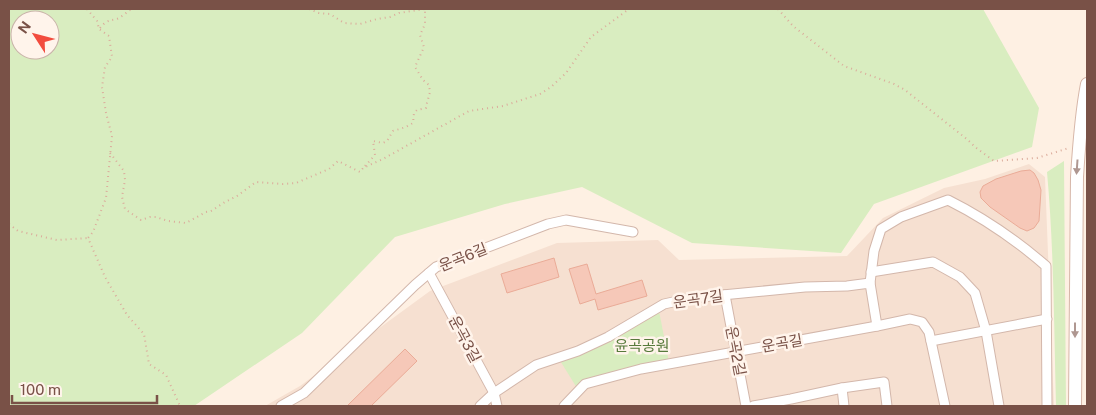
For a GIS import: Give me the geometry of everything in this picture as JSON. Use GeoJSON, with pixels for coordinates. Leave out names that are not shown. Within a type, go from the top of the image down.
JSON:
{"type":"FeatureCollection","features":[{"type":"Feature","properties":{"kind":"main road"},"geometry":{"type":"LineString","coordinates":[[1075,406],[1077,176],[1083,104],[1087,84]]}},
{"type":"Feature","properties":{"kind":"street"},"geometry":{"type":"LineString","coordinates":[[877,326],[870,283],[874,251],[881,229],[901,216],[948,200],[976,214],[1025,248],[1046,266],[1047,406]]}},
{"type":"Feature","properties":{"kind":"street","name":"운곡6길"},"geometry":{"type":"LineString","coordinates":[[281,406],[304,393],[436,267],[548,224],[566,220],[633,232]]}},
{"type":"Feature","properties":{"kind":"street"},"geometry":{"type":"LineString","coordinates":[[871,272],[933,262],[960,277],[975,292],[986,331],[999,406]]}},
{"type":"Feature","properties":{"kind":"street","name":"운곡3길"},"geometry":{"type":"LineString","coordinates":[[429,273],[494,393],[497,406]]}},
{"type":"Feature","properties":{"kind":"street","name":"운곡7길"},"geometry":{"type":"LineString","coordinates":[[480,406],[494,393],[536,365],[578,351],[608,337],[664,304],[691,298],[870,283]]}},
{"type":"Feature","properties":{"kind":"street","name":"운곡2길"},"geometry":{"type":"LineString","coordinates":[[725,295],[746,406]]}},
{"type":"Feature","properties":{"kind":"street","name":"운곡길"},"geometry":{"type":"LineString","coordinates":[[564,406],[585,384],[641,370],[910,319],[922,322],[929,332],[945,406]]}},
{"type":"Feature","properties":{"kind":"street"},"geometry":{"type":"LineString","coordinates":[[931,341],[1047,319]]}},
{"type":"Feature","properties":{"kind":"street"},"geometry":{"type":"LineString","coordinates":[[753,406],[792,403],[842,388],[884,382],[887,406]]}},
{"type":"Feature","properties":{"kind":"street"},"geometry":{"type":"LineString","coordinates":[[842,388],[844,406]]}},
{"type":"Feature","properties":{"kind":"path"},"geometry":{"type":"LineString","coordinates":[[9,224],[18,231],[57,240],[88,238],[93,232],[106,198],[112,136],[102,87],[105,68],[112,57],[109,36],[100,29],[97,21],[87,9]]}},
{"type":"Feature","properties":{"kind":"path"},"geometry":{"type":"LineString","coordinates":[[100,29],[109,20],[122,16],[133,9]]}},
{"type":"Feature","properties":{"kind":"path"},"geometry":{"type":"LineString","coordinates":[[110,153],[124,170],[125,180],[122,197],[125,209],[141,220],[156,217],[168,221],[186,223],[237,196],[256,182],[296,183],[329,169],[338,161],[360,172],[375,155],[373,141],[387,142],[393,130],[406,128],[413,123],[414,113],[417,110],[426,108],[430,92],[429,85],[422,80],[415,66],[424,47],[420,35],[426,24],[425,9],[399,13],[360,24],[344,23],[330,14],[319,13],[309,9]]}},
{"type":"Feature","properties":{"kind":"path"},"geometry":{"type":"LineString","coordinates":[[363,168],[470,111],[503,106],[540,94],[566,73],[591,38],[630,9]]}},
{"type":"Feature","properties":{"kind":"path"},"geometry":{"type":"LineString","coordinates":[[778,9],[793,26],[836,60],[850,69],[894,84],[905,90],[968,140],[975,148],[994,161],[1037,158],[1079,145]]}},
{"type":"Feature","properties":{"kind":"path"},"geometry":{"type":"LineString","coordinates":[[88,238],[105,277],[127,315],[144,334],[149,364],[166,375],[180,406]]}},
{"type":"Feature","properties":{"kind":"shaded area"},"geometry":{"type":"Polygon","coordinates":[[[1029,164],[1045,177],[1054,406],[265,406],[300,386],[430,291],[557,243],[658,240],[679,260],[847,256],[883,218],[944,188],[985,179],[1029,164]]]}},
{"type":"Feature","properties":{"kind":"green space"},"geometry":{"type":"Polygon","coordinates":[[[9,9],[983,9],[1039,108],[1032,147],[874,204],[841,253],[692,243],[582,187],[505,204],[395,237],[302,333],[194,406],[9,406],[9,9]]]}},
{"type":"Feature","properties":{"kind":"green space"},"geometry":{"type":"Polygon","coordinates":[[[1064,161],[1066,406],[1056,406],[1052,260],[1047,172],[1064,161]]]}},
{"type":"Feature","properties":{"kind":"green space","name":"윤곡공원"},"geometry":{"type":"Polygon","coordinates":[[[659,311],[669,362],[577,388],[559,359],[659,311]]]}},
{"type":"Feature","properties":{"kind":"building"},"geometry":{"type":"Polygon","coordinates":[[[1030,170],[1038,180],[1041,190],[1039,221],[1034,228],[1027,231],[990,207],[981,198],[980,192],[983,186],[996,179],[1030,170]]]}},
{"type":"Feature","properties":{"kind":"building"},"geometry":{"type":"Polygon","coordinates":[[[554,258],[559,277],[507,293],[501,274],[554,258]]]}},
{"type":"Feature","properties":{"kind":"building"},"geometry":{"type":"Polygon","coordinates":[[[587,264],[596,294],[642,280],[647,296],[598,310],[595,299],[580,304],[569,269],[587,264]]]}},
{"type":"Feature","properties":{"kind":"building"},"geometry":{"type":"Polygon","coordinates":[[[405,349],[417,361],[371,406],[347,406],[405,349]]]}}]}
